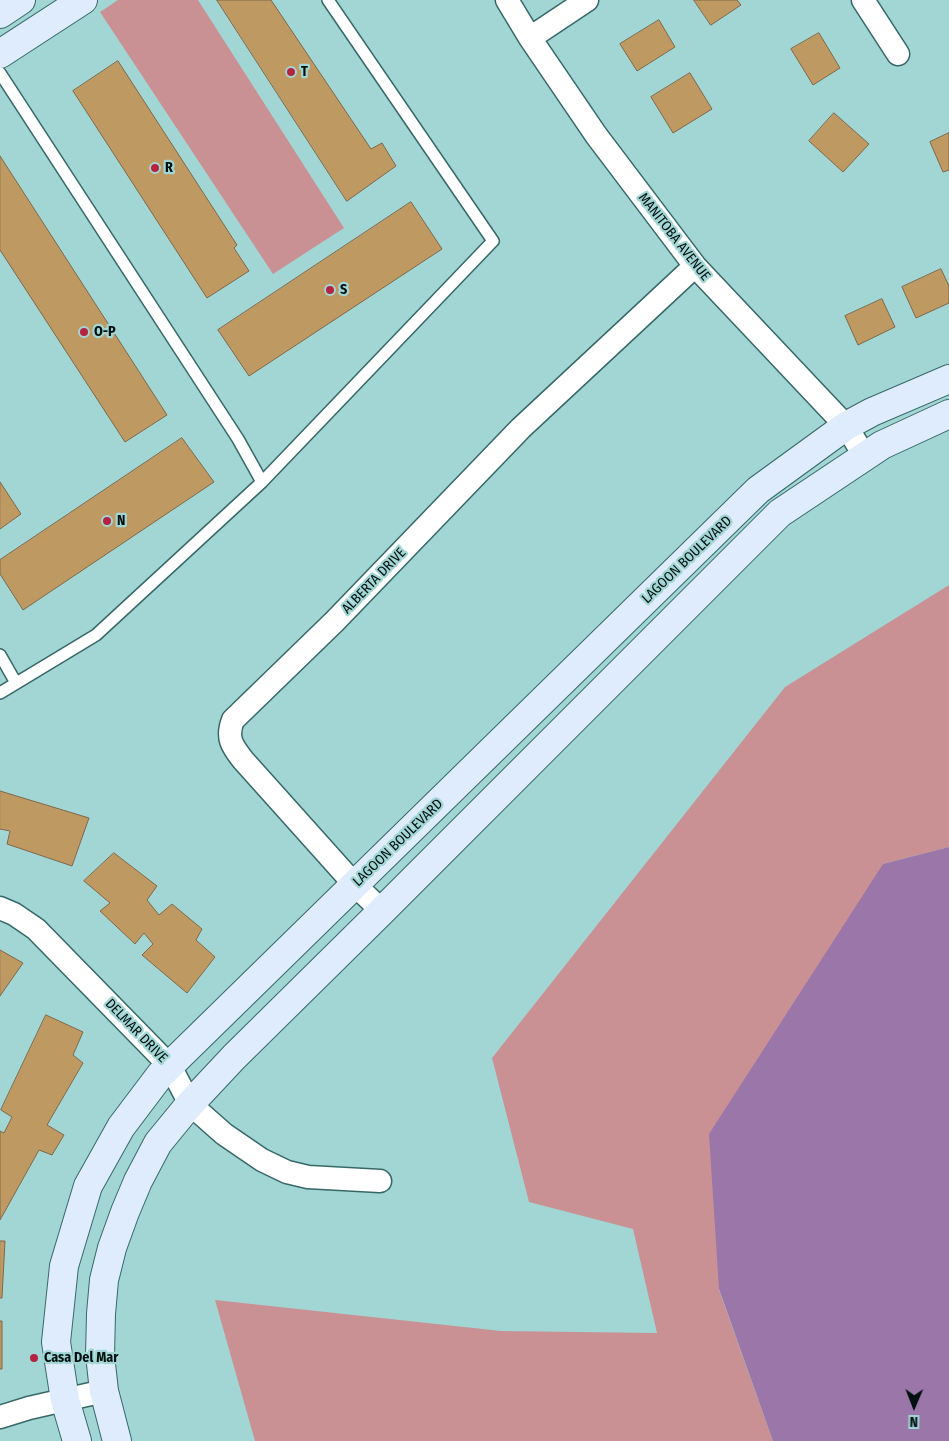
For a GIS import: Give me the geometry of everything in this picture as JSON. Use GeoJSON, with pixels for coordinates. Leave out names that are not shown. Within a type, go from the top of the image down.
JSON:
{"type":"FeatureCollection","features":[{"type":"Feature","properties":{"kind":"street"},"geometry":{"type":"LineString","coordinates":[[0,14],[20,0]]}},
{"type":"Feature","properties":{"kind":"street","name":"MANITOBA AVENUE"},"geometry":{"type":"LineString","coordinates":[[507,0],[530,38],[596,135],[695,266],[846,426],[864,455]]}},
{"type":"Feature","properties":{"kind":"street"},"geometry":{"type":"LineString","coordinates":[[530,38],[588,0]]}},
{"type":"Feature","properties":{"kind":"street"},"geometry":{"type":"LineString","coordinates":[[863,0],[898,54]]}},
{"type":"Feature","properties":{"kind":"street"},"geometry":{"type":"LineString","coordinates":[[0,54],[80,1]]}},
{"type":"Feature","properties":{"kind":"street","name":"ALBERTA DRIVE"},"geometry":{"type":"LineString","coordinates":[[382,911],[355,885],[236,752],[229,736],[232,720],[335,621],[521,428],[695,266]]}},
{"type":"Feature","properties":{"kind":"street","name":"LAGOON BOULEVARD"},"geometry":{"type":"LineString","coordinates":[[77,1441],[65,1400],[56,1342],[64,1266],[88,1186],[121,1127],[161,1074],[758,490],[846,426],[872,412],[949,379]]}},
{"type":"Feature","properties":{"kind":"street"},"geometry":{"type":"LineString","coordinates":[[117,1441],[104,1391],[100,1355],[100,1314],[104,1280],[112,1248],[138,1181],[158,1143],[190,1104],[234,1057],[780,513],[864,455],[949,414]]}},
{"type":"Feature","properties":{"kind":"street","name":"DELMAR DRIVE"},"geometry":{"type":"LineString","coordinates":[[0,908],[14,914],[36,929],[170,1066],[190,1104],[224,1134],[262,1160],[287,1172],[308,1177],[380,1181]]}},
{"type":"Feature","properties":{"kind":"street"},"geometry":{"type":"LineString","coordinates":[[0,1417],[29,1408],[104,1391]]}},
{"type":"Feature","properties":{"kind":"lane"},"geometry":{"type":"LineString","coordinates":[[0,693],[96,635],[262,482],[493,241],[328,0]]}},
{"type":"Feature","properties":{"kind":"lane"},"geometry":{"type":"LineString","coordinates":[[0,72],[238,439],[262,482]]}},
{"type":"Feature","properties":{"kind":"lane"},"geometry":{"type":"LineString","coordinates":[[0,655],[16,683]]}},
{"type":"Feature","properties":{"kind":"shaded area"},"geometry":{"type":"Polygon","coordinates":[[[118,0],[198,0],[344,228],[273,274],[100,12],[118,0]]]}},
{"type":"Feature","properties":{"kind":"shaded area"},"geometry":{"type":"Polygon","coordinates":[[[949,585],[949,847],[883,864],[719,1290],[773,1441],[255,1441],[215,1300],[501,1331],[657,1333],[633,1229],[529,1202],[492,1058],[785,687],[949,585]]]}},
{"type":"Feature","properties":{"kind":"shaded area"},"geometry":{"type":"Polygon","coordinates":[[[949,847],[949,1441],[773,1441],[719,1289],[709,1134],[883,864],[949,847]]]}},
{"type":"Feature","properties":{"kind":"building","name":"T"},"geometry":{"type":"Polygon","coordinates":[[[217,0],[271,0],[371,149],[382,143],[396,166],[347,201],[217,0]]]}},
{"type":"Feature","properties":{"kind":"building"},"geometry":{"type":"Polygon","coordinates":[[[694,0],[737,0],[741,5],[711,25],[694,0]]]}},
{"type":"Feature","properties":{"kind":"building"},"geometry":{"type":"Polygon","coordinates":[[[659,20],[675,47],[637,71],[620,44],[659,20]]]}},
{"type":"Feature","properties":{"kind":"building"},"geometry":{"type":"Polygon","coordinates":[[[819,33],[840,68],[813,85],[791,49],[819,33]]]}},
{"type":"Feature","properties":{"kind":"building","name":"R"},"geometry":{"type":"Polygon","coordinates":[[[118,61],[237,245],[234,248],[249,271],[207,298],[73,91],[118,61]]]}},
{"type":"Feature","properties":{"kind":"building"},"geometry":{"type":"Polygon","coordinates":[[[690,73],[712,109],[673,133],[651,97],[690,73]]]}},
{"type":"Feature","properties":{"kind":"building"},"geometry":{"type":"Polygon","coordinates":[[[834,113],[869,144],[843,172],[809,141],[834,113]]]}},
{"type":"Feature","properties":{"kind":"building"},"geometry":{"type":"Polygon","coordinates":[[[949,133],[949,170],[943,172],[930,142],[949,133]]]}},
{"type":"Feature","properties":{"kind":"building","name":"O-P"},"geometry":{"type":"Polygon","coordinates":[[[0,156],[167,415],[125,442],[0,250],[0,156]]]}},
{"type":"Feature","properties":{"kind":"building","name":"S"},"geometry":{"type":"Polygon","coordinates":[[[411,202],[442,249],[249,376],[218,330],[411,202]]]}},
{"type":"Feature","properties":{"kind":"building"},"geometry":{"type":"Polygon","coordinates":[[[941,269],[949,286],[949,303],[916,318],[902,287],[941,269]]]}},
{"type":"Feature","properties":{"kind":"building"},"geometry":{"type":"Polygon","coordinates":[[[882,299],[895,327],[858,345],[845,316],[882,299]]]}},
{"type":"Feature","properties":{"kind":"building","name":"N"},"geometry":{"type":"Polygon","coordinates":[[[182,438],[214,482],[23,610],[0,574],[0,560],[182,438]]]}},
{"type":"Feature","properties":{"kind":"building"},"geometry":{"type":"Polygon","coordinates":[[[0,482],[21,514],[0,529],[0,482]]]}},
{"type":"Feature","properties":{"kind":"building"},"geometry":{"type":"Polygon","coordinates":[[[0,791],[89,818],[72,866],[7,844],[10,831],[0,829],[0,791]]]}},
{"type":"Feature","properties":{"kind":"building"},"geometry":{"type":"Polygon","coordinates":[[[114,853],[157,886],[147,900],[159,915],[172,904],[202,929],[196,940],[215,957],[187,993],[142,955],[153,944],[144,933],[135,944],[100,911],[110,903],[84,881],[114,853]]]}},
{"type":"Feature","properties":{"kind":"building"},"geometry":{"type":"Polygon","coordinates":[[[0,950],[23,963],[0,996],[0,950]]]}},
{"type":"Feature","properties":{"kind":"building"},"geometry":{"type":"Polygon","coordinates":[[[46,1015],[83,1032],[73,1055],[83,1063],[47,1125],[64,1135],[52,1155],[39,1150],[0,1220],[0,1131],[4,1133],[12,1117],[1,1110],[46,1015]]]}},
{"type":"Feature","properties":{"kind":"building"},"geometry":{"type":"Polygon","coordinates":[[[0,1241],[5,1241],[2,1298],[0,1298],[0,1241]]]}},
{"type":"Feature","properties":{"kind":"building"},"geometry":{"type":"Polygon","coordinates":[[[0,1321],[2,1321],[2,1369],[0,1369],[0,1321]]]}},
{"type":"Feature","properties":{"kind":"place","name":"T"},"geometry":{"type":"Point","coordinates":[291,72]}},
{"type":"Feature","properties":{"kind":"place","name":"R"},"geometry":{"type":"Point","coordinates":[155,168]}},
{"type":"Feature","properties":{"kind":"place","name":"S"},"geometry":{"type":"Point","coordinates":[330,290]}},
{"type":"Feature","properties":{"kind":"place","name":"O-P"},"geometry":{"type":"Point","coordinates":[84,332]}},
{"type":"Feature","properties":{"kind":"place","name":"N"},"geometry":{"type":"Point","coordinates":[107,521]}},
{"type":"Feature","properties":{"kind":"place","name":"Casa Del Mar"},"geometry":{"type":"Point","coordinates":[34,1358]}}]}
